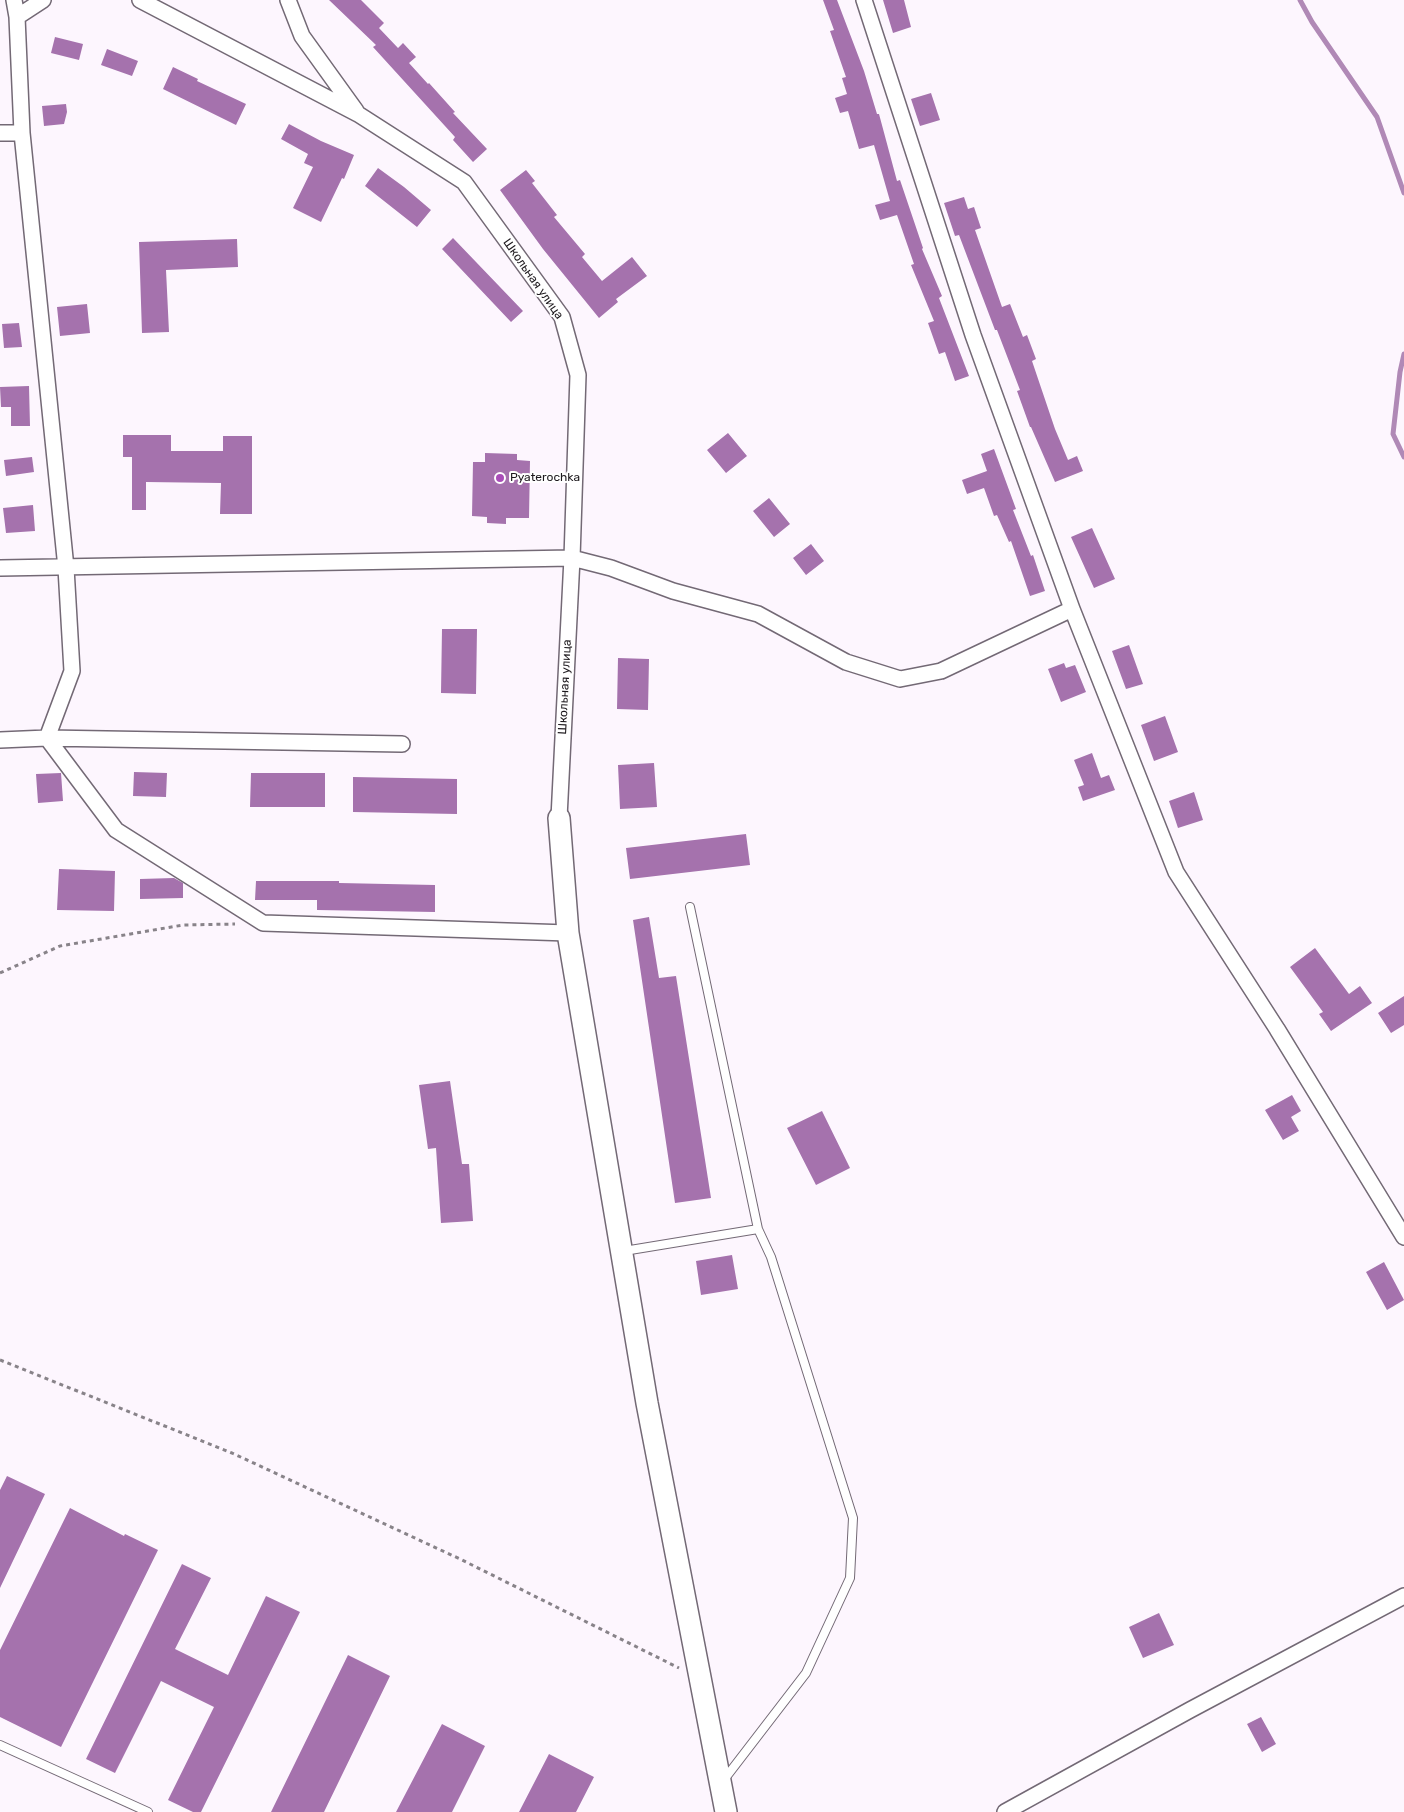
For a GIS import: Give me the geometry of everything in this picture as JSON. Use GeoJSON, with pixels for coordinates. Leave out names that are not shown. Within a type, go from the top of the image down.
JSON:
{"type":"FeatureCollection","features":[{"type":"Feature","properties":{"kind":"street"},"geometry":{"type":"LineString","coordinates":[[14,0],[17,17],[22,133],[66,568],[72,671],[47,738]]}},
{"type":"Feature","properties":{"kind":"street"},"geometry":{"type":"LineString","coordinates":[[17,17],[44,0]]}},
{"type":"Feature","properties":{"kind":"street","name":"Школьная улица"},"geometry":{"type":"LineString","coordinates":[[140,0],[358,114],[464,182],[562,317],[578,375],[572,558],[559,818]]}},
{"type":"Feature","properties":{"kind":"street"},"geometry":{"type":"LineString","coordinates":[[288,0],[302,36],[358,114]]}},
{"type":"Feature","properties":{"kind":"street"},"geometry":{"type":"LineString","coordinates":[[864,0],[973,336],[1072,609],[1176,872],[1277,1029],[1404,1237]]}},
{"type":"Feature","properties":{"kind":"street"},"geometry":{"type":"LineString","coordinates":[[0,133],[22,133]]}},
{"type":"Feature","properties":{"kind":"street"},"geometry":{"type":"LineString","coordinates":[[0,568],[572,558],[611,568],[673,591],[758,614],[846,662],[900,679],[941,671],[1072,609]]}},
{"type":"Feature","properties":{"kind":"street"},"geometry":{"type":"LineString","coordinates":[[47,738],[116,830],[263,923],[568,933]]}},
{"type":"Feature","properties":{"kind":"street"},"geometry":{"type":"LineString","coordinates":[[0,740],[47,738],[402,744]]}},
{"type":"Feature","properties":{"kind":"street"},"geometry":{"type":"LineString","coordinates":[[559,818],[568,933],[647,1403],[726,1812]]}},
{"type":"Feature","properties":{"kind":"street"},"geometry":{"type":"LineString","coordinates":[[1005,1812],[1190,1710],[1404,1596]]}},
{"type":"Feature","properties":{"kind":"lane"},"geometry":{"type":"LineString","coordinates":[[690,907],[758,1229],[771,1257],[853,1518],[850,1578],[806,1673],[720,1784]]}},
{"type":"Feature","properties":{"kind":"lane"},"geometry":{"type":"LineString","coordinates":[[622,1252],[758,1229]]}},
{"type":"Feature","properties":{"kind":"lane"},"geometry":{"type":"LineString","coordinates":[[0,1745],[148,1812]]}},
{"type":"Feature","properties":{"kind":"path"},"geometry":{"type":"LineString","coordinates":[[0,973],[60,946],[183,924],[263,923]]}},
{"type":"Feature","properties":{"kind":"path"},"geometry":{"type":"LineString","coordinates":[[0,1360],[232,1453],[460,1560],[700,1678]]}},
{"type":"Feature","properties":{"kind":"building"},"geometry":{"type":"Polygon","coordinates":[[[329,0],[361,0],[384,23],[379,28],[398,48],[403,43],[416,57],[409,63],[487,149],[473,162],[453,140],[455,137],[373,47],[376,45],[329,0]]]}},
{"type":"Feature","properties":{"kind":"building"},"geometry":{"type":"Polygon","coordinates":[[[823,0],[837,0],[864,71],[877,114],[879,114],[897,181],[900,180],[922,249],[942,296],[939,298],[969,376],[955,381],[945,352],[939,354],[928,323],[934,321],[911,265],[914,264],[897,215],[880,220],[875,205],[890,201],[874,145],[859,149],[848,111],[840,113],[835,98],[847,94],[842,78],[846,77],[830,31],[834,30],[823,0]]]}},
{"type":"Feature","properties":{"kind":"building"},"geometry":{"type":"Polygon","coordinates":[[[883,0],[904,0],[911,27],[893,33],[883,0]]]}},
{"type":"Feature","properties":{"kind":"building"},"geometry":{"type":"Polygon","coordinates":[[[55,37],[83,44],[79,60],[51,53],[55,37]]]}},
{"type":"Feature","properties":{"kind":"building"},"geometry":{"type":"Polygon","coordinates":[[[107,49],[138,61],[132,76],[101,65],[107,49]]]}},
{"type":"Feature","properties":{"kind":"building"},"geometry":{"type":"Polygon","coordinates":[[[173,67],[198,79],[197,81],[246,104],[236,125],[163,89],[173,67]]]}},
{"type":"Feature","properties":{"kind":"building"},"geometry":{"type":"Polygon","coordinates":[[[931,93],[940,120],[920,126],[911,99],[931,93]]]}},
{"type":"Feature","properties":{"kind":"building"},"geometry":{"type":"Polygon","coordinates":[[[66,104],[67,112],[64,124],[44,126],[42,106],[66,104]]]}},
{"type":"Feature","properties":{"kind":"building"},"geometry":{"type":"Polygon","coordinates":[[[289,124],[321,141],[354,155],[344,179],[342,178],[321,222],[293,208],[313,167],[304,163],[308,154],[281,139],[289,124]]]}},
{"type":"Feature","properties":{"kind":"building"},"geometry":{"type":"Polygon","coordinates":[[[378,168],[431,210],[417,227],[365,186],[378,168]]]}},
{"type":"Feature","properties":{"kind":"building"},"geometry":{"type":"Polygon","coordinates":[[[526,170],[535,181],[532,183],[557,215],[554,217],[585,254],[582,257],[602,281],[632,257],[647,276],[616,299],[618,302],[599,318],[543,249],[500,190],[526,170]]]}},
{"type":"Feature","properties":{"kind":"building"},"geometry":{"type":"Polygon","coordinates":[[[964,197],[968,209],[974,207],[981,228],[975,230],[1002,307],[1010,304],[1023,337],[1027,335],[1036,359],[1032,361],[1055,429],[1068,460],[1077,456],[1083,471],[1055,482],[1030,427],[1017,391],[1020,390],[997,330],[995,330],[959,235],[955,236],[944,203],[964,197]]]}},
{"type":"Feature","properties":{"kind":"building"},"geometry":{"type":"Polygon","coordinates":[[[453,238],[523,311],[511,322],[442,249],[453,238]]]}},
{"type":"Feature","properties":{"kind":"building"},"geometry":{"type":"Polygon","coordinates":[[[237,239],[238,267],[166,270],[169,332],[142,333],[139,242],[237,239]]]}},
{"type":"Feature","properties":{"kind":"building"},"geometry":{"type":"Polygon","coordinates":[[[87,304],[90,333],[60,336],[57,307],[87,304]]]}},
{"type":"Feature","properties":{"kind":"building"},"geometry":{"type":"Polygon","coordinates":[[[19,323],[22,347],[4,348],[2,324],[19,323]]]}},
{"type":"Feature","properties":{"kind":"building"},"geometry":{"type":"Polygon","coordinates":[[[29,386],[30,426],[11,426],[11,407],[1,407],[0,387],[29,386]]]}},
{"type":"Feature","properties":{"kind":"building"},"geometry":{"type":"Polygon","coordinates":[[[728,433],[747,456],[726,473],[707,450],[728,433]]]}},
{"type":"Feature","properties":{"kind":"building"},"geometry":{"type":"Polygon","coordinates":[[[123,435],[171,435],[171,451],[223,451],[223,436],[252,436],[252,514],[220,514],[221,483],[146,482],[146,510],[132,510],[132,457],[123,457],[123,435]]]}},
{"type":"Feature","properties":{"kind":"building"},"geometry":{"type":"Polygon","coordinates":[[[994,449],[1016,509],[1013,510],[1031,556],[1033,555],[1045,591],[1030,596],[1011,541],[1009,542],[997,515],[994,516],[984,488],[967,494],[962,480],[987,471],[981,454],[994,449]]]}},
{"type":"Feature","properties":{"kind":"building"},"geometry":{"type":"Polygon","coordinates":[[[485,453],[517,454],[517,460],[530,461],[529,518],[506,518],[506,524],[487,523],[487,517],[472,516],[473,462],[485,462],[485,453]]]}},
{"type":"Feature","properties":{"kind":"building"},"geometry":{"type":"Polygon","coordinates":[[[32,457],[34,472],[6,476],[4,460],[32,457]]]}},
{"type":"Feature","properties":{"kind":"building"},"geometry":{"type":"Polygon","coordinates":[[[769,498],[790,524],[774,537],[753,511],[769,498]]]}},
{"type":"Feature","properties":{"kind":"building"},"geometry":{"type":"Polygon","coordinates":[[[33,505],[35,531],[6,533],[3,508],[33,505]]]}},
{"type":"Feature","properties":{"kind":"building"},"geometry":{"type":"Polygon","coordinates":[[[1092,528],[1115,579],[1094,588],[1071,537],[1092,528]]]}},
{"type":"Feature","properties":{"kind":"building"},"geometry":{"type":"Polygon","coordinates":[[[811,544],[824,561],[806,575],[793,558],[811,544]]]}},
{"type":"Feature","properties":{"kind":"building"},"geometry":{"type":"Polygon","coordinates":[[[442,629],[477,629],[476,694],[441,693],[442,629]]]}},
{"type":"Feature","properties":{"kind":"building"},"geometry":{"type":"Polygon","coordinates":[[[1129,645],[1143,684],[1126,689],[1112,651],[1129,645]]]}},
{"type":"Feature","properties":{"kind":"building"},"geometry":{"type":"Polygon","coordinates":[[[618,658],[649,659],[648,710],[617,709],[618,658]]]}},
{"type":"Feature","properties":{"kind":"building"},"geometry":{"type":"Polygon","coordinates":[[[1064,663],[1066,668],[1075,665],[1086,692],[1061,702],[1048,669],[1064,663]]]}},
{"type":"Feature","properties":{"kind":"building"},"geometry":{"type":"Polygon","coordinates":[[[1165,716],[1178,752],[1154,761],[1141,725],[1165,716]]]}},
{"type":"Feature","properties":{"kind":"building"},"geometry":{"type":"Polygon","coordinates":[[[1092,753],[1101,778],[1109,775],[1115,790],[1083,801],[1078,787],[1084,785],[1074,760],[1092,753]]]}},
{"type":"Feature","properties":{"kind":"building"},"geometry":{"type":"Polygon","coordinates":[[[654,763],[657,807],[620,809],[618,765],[654,763]]]}},
{"type":"Feature","properties":{"kind":"building"},"geometry":{"type":"Polygon","coordinates":[[[134,772],[167,773],[166,797],[133,796],[134,772]]]}},
{"type":"Feature","properties":{"kind":"building"},"geometry":{"type":"Polygon","coordinates":[[[61,773],[63,801],[38,803],[36,774],[61,773]]]}},
{"type":"Feature","properties":{"kind":"building"},"geometry":{"type":"Polygon","coordinates":[[[251,773],[325,773],[325,807],[250,807],[251,773]]]}},
{"type":"Feature","properties":{"kind":"building"},"geometry":{"type":"Polygon","coordinates":[[[353,777],[457,779],[457,814],[353,812],[353,777]]]}},
{"type":"Feature","properties":{"kind":"building"},"geometry":{"type":"Polygon","coordinates":[[[1194,792],[1203,820],[1178,828],[1169,801],[1194,792]]]}},
{"type":"Feature","properties":{"kind":"building"},"geometry":{"type":"Polygon","coordinates":[[[746,834],[750,865],[630,879],[626,848],[746,834]]]}},
{"type":"Feature","properties":{"kind":"building"},"geometry":{"type":"Polygon","coordinates":[[[59,869],[115,871],[114,911],[57,910],[59,869]]]}},
{"type":"Feature","properties":{"kind":"building"},"geometry":{"type":"Polygon","coordinates":[[[174,878],[183,883],[183,898],[140,899],[140,879],[174,878]]]}},
{"type":"Feature","properties":{"kind":"building"},"geometry":{"type":"Polygon","coordinates":[[[256,881],[339,881],[339,883],[435,885],[435,912],[317,910],[317,900],[255,900],[256,881]]]}},
{"type":"Feature","properties":{"kind":"building"},"geometry":{"type":"Polygon","coordinates":[[[649,917],[659,978],[676,976],[711,1198],[675,1203],[633,920],[649,917]]]}},
{"type":"Feature","properties":{"kind":"building"},"geometry":{"type":"Polygon","coordinates":[[[1315,948],[1349,994],[1360,986],[1372,1003],[1331,1031],[1319,1014],[1323,1012],[1290,967],[1315,948]]]}},
{"type":"Feature","properties":{"kind":"building"},"geometry":{"type":"Polygon","coordinates":[[[1404,996],[1404,1025],[1391,1033],[1378,1013],[1404,996]]]}},
{"type":"Feature","properties":{"kind":"building"},"geometry":{"type":"Polygon","coordinates":[[[450,1081],[462,1164],[469,1164],[473,1221],[441,1223],[436,1148],[428,1149],[419,1085],[450,1081]]]}},
{"type":"Feature","properties":{"kind":"building"},"geometry":{"type":"Polygon","coordinates":[[[1292,1095],[1301,1111],[1291,1117],[1299,1131],[1283,1140],[1265,1110],[1292,1095]]]}},
{"type":"Feature","properties":{"kind":"building"},"geometry":{"type":"Polygon","coordinates":[[[822,1111],[850,1168],[816,1185],[787,1128],[822,1111]]]}},
{"type":"Feature","properties":{"kind":"building"},"geometry":{"type":"Polygon","coordinates":[[[732,1255],[738,1289],[701,1295],[696,1261],[732,1255]]]}},
{"type":"Feature","properties":{"kind":"building"},"geometry":{"type":"Polygon","coordinates":[[[1384,1262],[1404,1300],[1387,1310],[1366,1272],[1384,1262]]]}},
{"type":"Feature","properties":{"kind":"building"},"geometry":{"type":"Polygon","coordinates":[[[7,1476],[45,1494],[0,1588],[0,1490],[7,1476]]]}},
{"type":"Feature","properties":{"kind":"building"},"geometry":{"type":"Polygon","coordinates":[[[70,1508],[124,1536],[125,1534],[158,1550],[61,1747],[0,1717],[0,1650],[70,1508]]]}},
{"type":"Feature","properties":{"kind":"building"},"geometry":{"type":"Polygon","coordinates":[[[182,1564],[211,1578],[175,1649],[228,1675],[266,1596],[300,1612],[201,1812],[193,1812],[168,1800],[214,1707],[161,1681],[115,1773],[86,1759],[182,1564]]]}},
{"type":"Feature","properties":{"kind":"building"},"geometry":{"type":"Polygon","coordinates":[[[1159,1613],[1174,1645],[1143,1658],[1129,1627],[1159,1613]]]}},
{"type":"Feature","properties":{"kind":"building"},"geometry":{"type":"Polygon","coordinates":[[[348,1655],[390,1676],[324,1812],[271,1812],[348,1655]]]}},
{"type":"Feature","properties":{"kind":"building"},"geometry":{"type":"Polygon","coordinates":[[[1261,1717],[1276,1744],[1262,1752],[1247,1724],[1261,1717]]]}},
{"type":"Feature","properties":{"kind":"building"},"geometry":{"type":"Polygon","coordinates":[[[442,1724],[485,1746],[452,1812],[396,1812],[442,1724]]]}},
{"type":"Feature","properties":{"kind":"building"},"geometry":{"type":"Polygon","coordinates":[[[549,1754],[594,1777],[576,1812],[519,1812],[549,1754]]]}},
{"type":"Feature","properties":{"kind":"waterway"},"geometry":{"type":"LineString","coordinates":[[1300,0],[1312,22],[1377,117],[1404,193]]}},
{"type":"Feature","properties":{"kind":"waterway"},"geometry":{"type":"LineString","coordinates":[[1404,354],[1400,372],[1393,434],[1404,457]]}},
{"type":"Feature","properties":{"kind":"place","name":"Pyaterochka"},"geometry":{"type":"Point","coordinates":[500,478]}}]}
